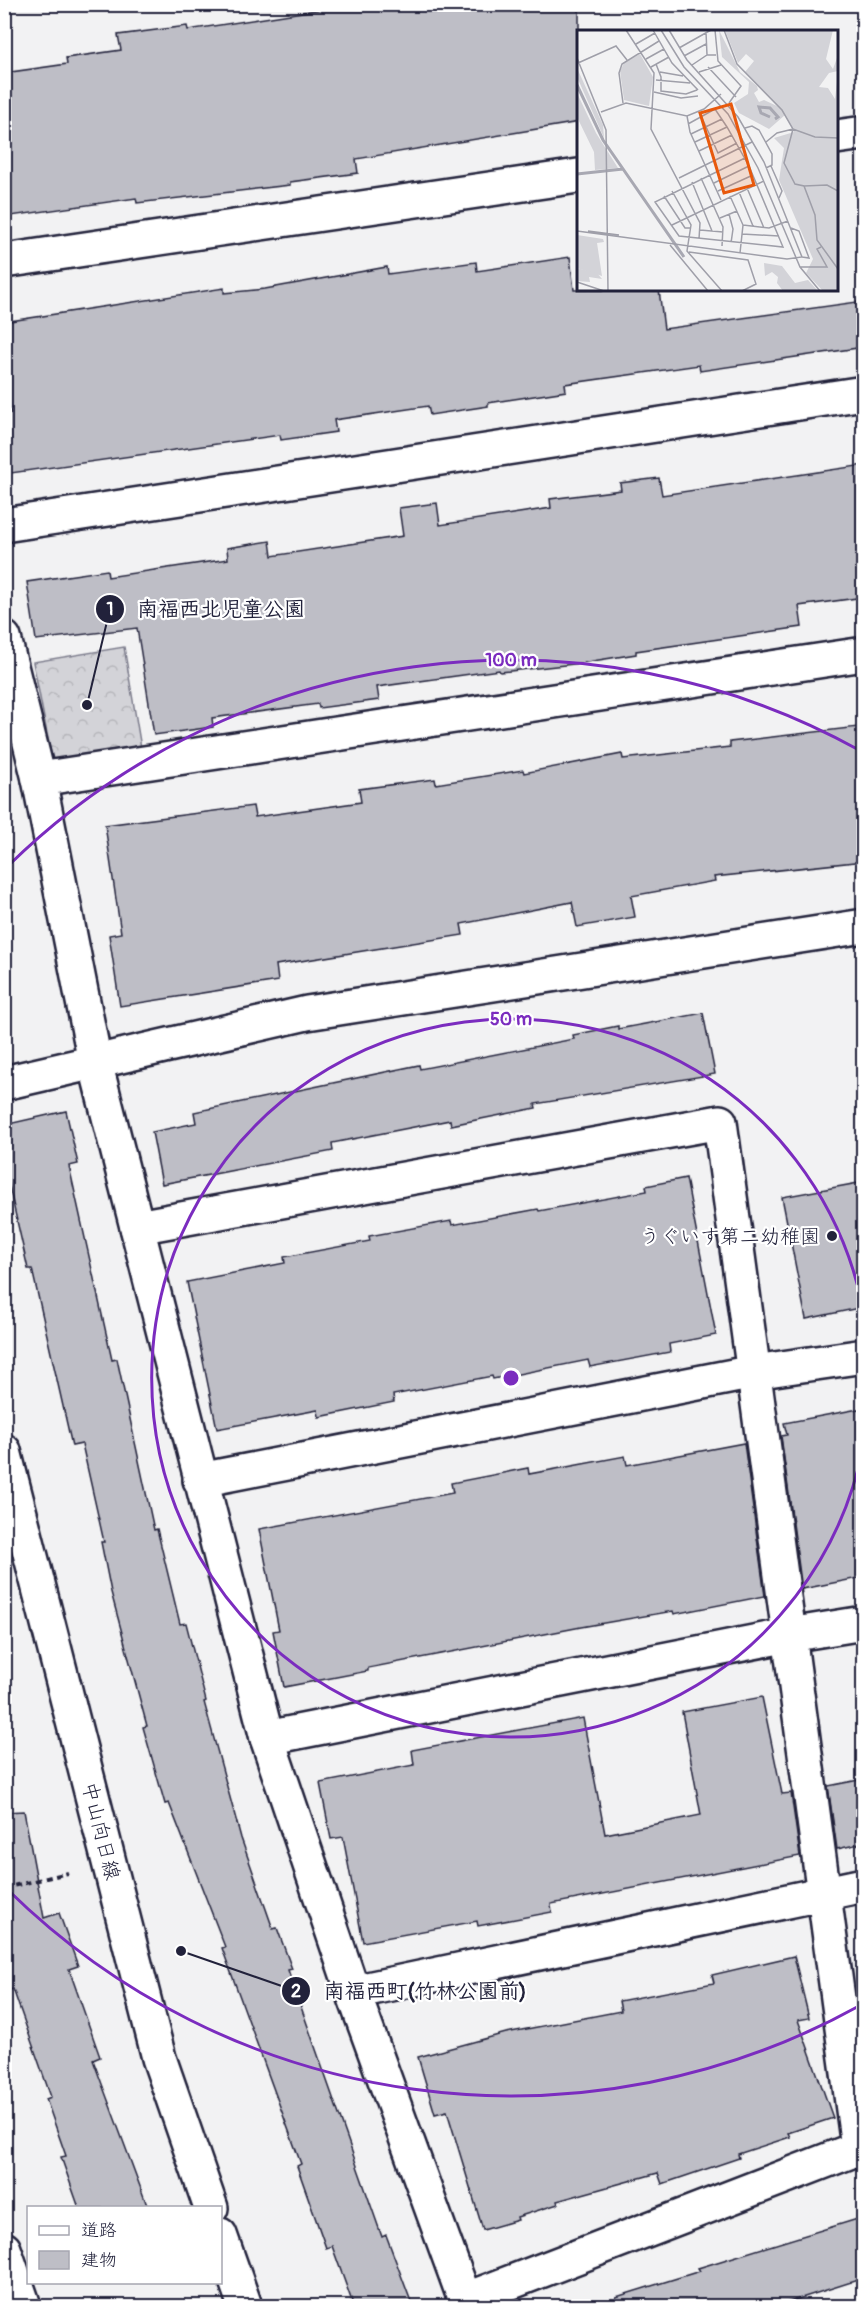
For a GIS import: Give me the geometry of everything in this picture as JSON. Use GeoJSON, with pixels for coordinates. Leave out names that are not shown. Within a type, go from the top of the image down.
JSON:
{"type":"FeatureCollection","features":[{"type":"Feature","properties":{"kind":"street"},"geometry":{"type":"LineString","coordinates":[[838,137],[864,133]]}},
{"type":"Feature","properties":{"kind":"street"},"geometry":{"type":"LineString","coordinates":[[4,261],[577,176]]}},
{"type":"Feature","properties":{"kind":"street"},"geometry":{"type":"LineString","coordinates":[[4,525],[864,393]]}},
{"type":"Feature","properties":{"kind":"street"},"geometry":{"type":"LineString","coordinates":[[4,638],[39,779],[95,1062],[267,1738],[353,1992],[465,2300],[861,2147],[823,1892],[720,1122],[137,1227]]}},
{"type":"Feature","properties":{"kind":"street"},"geometry":{"type":"LineString","coordinates":[[39,779],[864,654]]}},
{"type":"Feature","properties":{"kind":"street"},"geometry":{"type":"LineString","coordinates":[[4,1083],[307,1013],[864,926]]}},
{"type":"Feature","properties":{"kind":"street"},"geometry":{"type":"LineString","coordinates":[[200,1480],[754,1372],[864,1356]]}},
{"type":"Feature","properties":{"kind":"street","name":"中山向日線"},"geometry":{"type":"LineString","coordinates":[[4,1451],[159,2058],[210,2206]]}},
{"type":"Feature","properties":{"kind":"street"},"geometry":{"type":"LineString","coordinates":[[267,1738],[789,1635],[864,1623]]}},
{"type":"Feature","properties":{"kind":"street"},"geometry":{"type":"LineString","coordinates":[[353,1992],[864,1885]]}},
{"type":"Feature","properties":{"kind":"street"},"geometry":{"type":"LineString","coordinates":[[222,2241],[245,2307]]}},
{"type":"Feature","properties":{"kind":"street"},"geometry":{"type":"LineString","coordinates":[[4,2249],[24,2307]]}},
{"type":"Feature","properties":{"kind":"path"},"geometry":{"type":"LineString","coordinates":[[4,1888],[69,1873]]}},
{"type":"Feature","properties":{"kind":"green space"},"geometry":{"type":"Polygon","coordinates":[[[124,647],[141,748],[53,764],[33,662],[124,647]]]}},
{"type":"Feature","properties":{"kind":"building"},"geometry":{"type":"Polygon","coordinates":[[[354,4],[445,4],[446,10],[488,4],[579,4],[577,122],[356,159],[358,173],[290,182],[290,185],[137,203],[136,198],[4,217],[4,73],[67,64],[66,58],[121,50],[118,35],[187,26],[188,30],[354,4]]]}},
{"type":"Feature","properties":{"kind":"building"},"geometry":{"type":"Polygon","coordinates":[[[570,257],[574,290],[659,291],[664,329],[864,301],[864,347],[700,371],[699,365],[565,384],[566,391],[488,403],[488,406],[430,415],[428,406],[334,420],[336,432],[281,440],[280,435],[4,474],[4,414],[11,413],[4,370],[4,322],[224,288],[224,293],[265,289],[387,267],[388,274],[476,262],[477,271],[570,257]]]}},
{"type":"Feature","properties":{"kind":"building"},"geometry":{"type":"Polygon","coordinates":[[[864,465],[864,597],[799,606],[802,627],[636,651],[636,654],[574,664],[500,672],[499,670],[377,687],[379,700],[319,708],[318,704],[212,718],[213,727],[154,735],[137,628],[36,640],[27,582],[107,570],[108,577],[228,559],[227,548],[270,541],[272,556],[403,536],[399,508],[437,503],[440,525],[551,508],[550,499],[621,490],[620,483],[659,478],[662,495],[864,465]]]}},
{"type":"Feature","properties":{"kind":"building"},"geometry":{"type":"Polygon","coordinates":[[[858,727],[860,742],[864,742],[864,861],[714,877],[715,881],[631,896],[635,917],[577,927],[572,902],[461,924],[463,935],[276,965],[278,981],[120,1006],[109,935],[121,933],[105,825],[253,806],[255,817],[361,802],[359,789],[435,779],[436,784],[523,770],[524,773],[622,754],[623,759],[730,747],[730,742],[858,727]]]}},
{"type":"Feature","properties":{"kind":"building"},"geometry":{"type":"Polygon","coordinates":[[[703,1013],[715,1074],[535,1104],[536,1108],[451,1125],[450,1120],[332,1143],[333,1151],[162,1184],[152,1132],[196,1123],[194,1112],[419,1065],[420,1069],[574,1039],[573,1035],[618,1026],[618,1029],[703,1013]]]}},
{"type":"Feature","properties":{"kind":"building"},"geometry":{"type":"Polygon","coordinates":[[[66,1111],[78,1164],[69,1166],[112,1360],[117,1359],[154,1530],[157,1529],[180,1624],[186,1623],[206,1701],[204,1702],[241,1838],[273,1929],[277,1928],[292,1969],[288,1970],[382,2237],[386,2235],[413,2307],[354,2307],[332,2246],[326,2248],[297,2166],[301,2164],[222,1948],[225,1947],[169,1803],[165,1804],[143,1727],[147,1726],[111,1592],[101,1542],[104,1542],[82,1444],[72,1446],[32,1269],[28,1269],[4,1164],[4,1125],[66,1111]]]}},
{"type":"Feature","properties":{"kind":"building"},"geometry":{"type":"Polygon","coordinates":[[[686,1178],[716,1335],[669,1344],[670,1352],[590,1367],[588,1360],[493,1379],[492,1376],[393,1395],[394,1402],[319,1417],[318,1410],[217,1429],[187,1282],[285,1263],[284,1257],[370,1241],[369,1236],[451,1221],[452,1225],[538,1209],[539,1211],[647,1191],[646,1186],[686,1178]]]}},
{"type":"Feature","properties":{"kind":"building"},"geometry":{"type":"Polygon","coordinates":[[[864,1182],[864,1307],[806,1319],[782,1197],[864,1182]]]}},
{"type":"Feature","properties":{"kind":"building"},"geometry":{"type":"Polygon","coordinates":[[[864,1408],[864,1577],[802,1589],[781,1436],[787,1435],[784,1423],[864,1408]]]}},
{"type":"Feature","properties":{"kind":"building"},"geometry":{"type":"Polygon","coordinates":[[[744,1443],[765,1596],[674,1614],[673,1611],[581,1627],[368,1668],[368,1671],[284,1687],[273,1631],[279,1630],[259,1529],[453,1493],[451,1483],[528,1468],[529,1474],[625,1456],[627,1465],[744,1443]]]}},
{"type":"Feature","properties":{"kind":"building"},"geometry":{"type":"Polygon","coordinates":[[[762,1697],[782,1794],[791,1793],[800,1856],[551,1904],[552,1912],[478,1926],[477,1921],[363,1942],[343,1837],[331,1839],[320,1783],[414,1765],[412,1750],[583,1718],[605,1834],[701,1815],[682,1712],[762,1697]]]}},
{"type":"Feature","properties":{"kind":"building"},"geometry":{"type":"Polygon","coordinates":[[[864,1779],[864,1843],[837,1849],[828,1786],[864,1779]]]}},
{"type":"Feature","properties":{"kind":"building"},"geometry":{"type":"Polygon","coordinates":[[[24,1811],[44,1918],[59,1913],[78,1966],[69,1969],[100,2057],[93,2060],[147,2206],[78,2206],[61,2157],[66,2156],[46,2099],[51,2097],[13,1989],[4,1992],[4,1812],[24,1811]]]}},
{"type":"Feature","properties":{"kind":"building"},"geometry":{"type":"Polygon","coordinates":[[[794,1956],[809,2018],[798,2020],[833,2118],[788,2133],[790,2137],[738,2154],[739,2158],[662,2184],[658,2173],[557,2201],[558,2204],[517,2217],[518,2220],[483,2230],[447,2111],[435,2114],[418,2057],[506,2033],[621,2011],[619,2001],[714,1983],[712,1975],[794,1956]]]}},
{"type":"Feature","properties":{"kind":"building"},"geometry":{"type":"Polygon","coordinates":[[[864,2217],[864,2278],[773,2307],[617,2307],[616,2297],[700,2271],[698,2268],[864,2217]]]}},
{"type":"Feature","properties":{"kind":"place","name":"南福西北児童公園"},"geometry":{"type":"Point","coordinates":[87,705]}},
{"type":"Feature","properties":{"kind":"place","name":"うぐいす第二幼稚園"},"geometry":{"type":"Point","coordinates":[832,1236]}},
{"type":"Feature","properties":{"kind":"place","name":"南福西町(竹林公園前)"},"geometry":{"type":"Point","coordinates":[181,1951]}}]}
